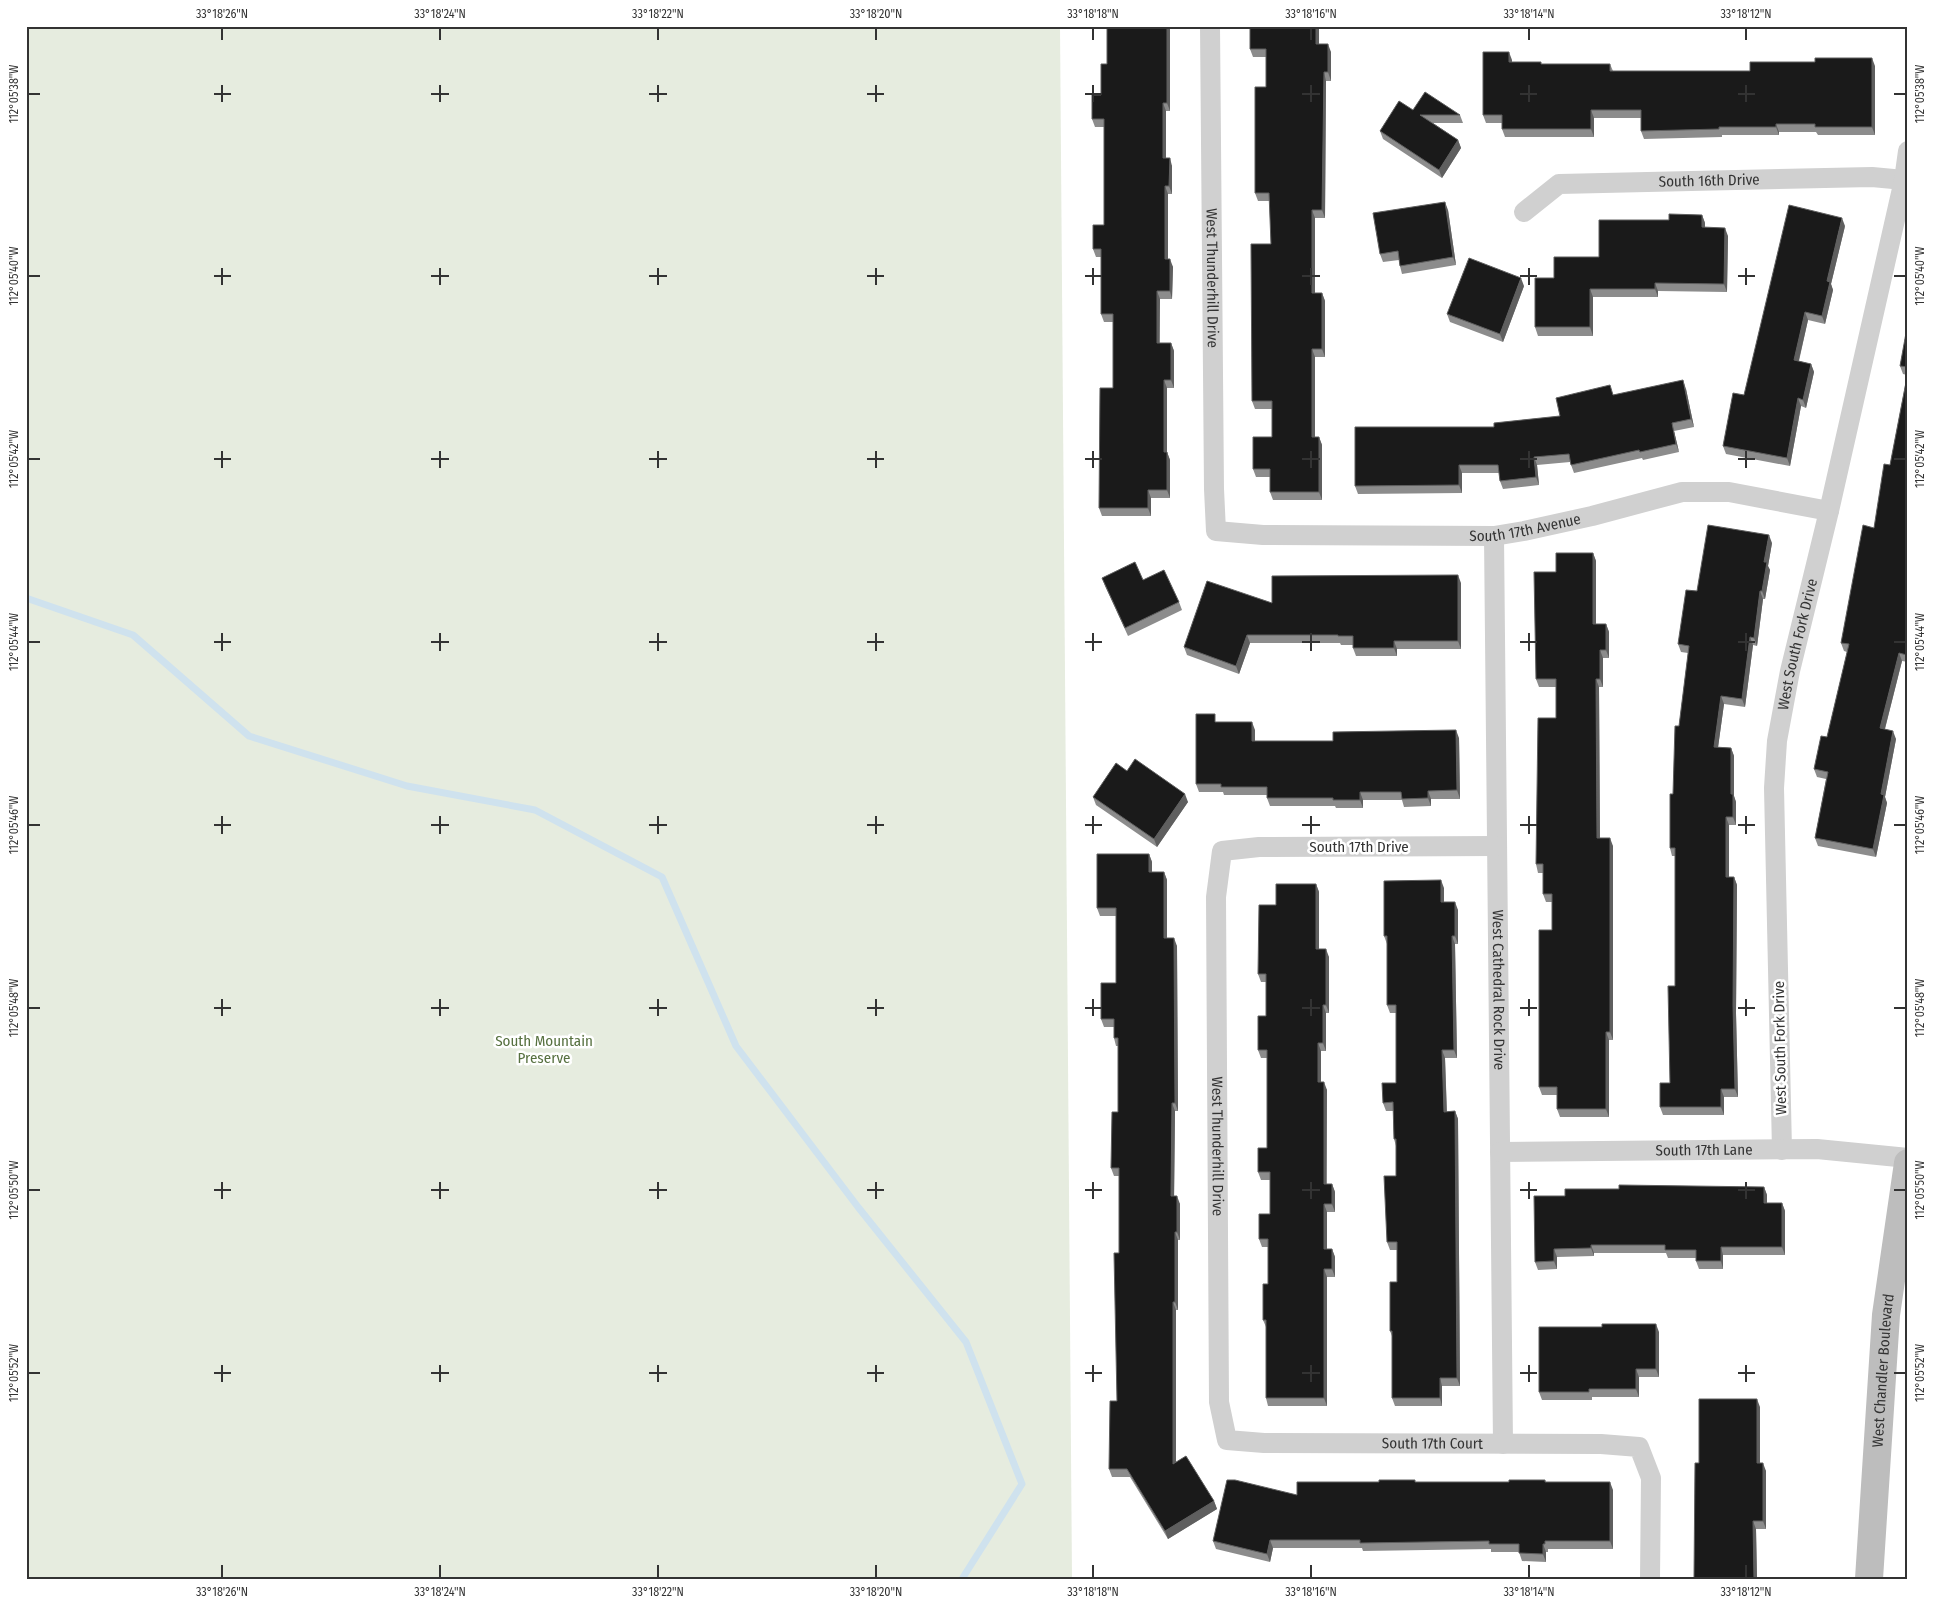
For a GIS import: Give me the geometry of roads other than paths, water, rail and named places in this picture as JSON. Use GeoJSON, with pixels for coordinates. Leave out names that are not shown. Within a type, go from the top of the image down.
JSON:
{"type":"FeatureCollection","features":[{"type":"Feature","properties":{"kind":"street","name":"West Thunderhill Drive"},"geometry":{"type":"LineString","coordinates":[[1210,26],[1216,531]]}},
{"type":"Feature","properties":{"kind":"street","name":"West South Fork Drive"},"geometry":{"type":"LineString","coordinates":[[1782,1150],[1774,788],[1777,741],[1790,671],[1829,511],[1904,180],[1908,150]]}},
{"type":"Feature","properties":{"kind":"street","name":"South 16th Drive"},"geometry":{"type":"LineString","coordinates":[[1524,212],[1559,184],[1872,177],[1904,180]]}},
{"type":"Feature","properties":{"kind":"street","name":"South 17th Avenue"},"geometry":{"type":"LineString","coordinates":[[1216,531],[1263,535],[1494,536],[1592,516],[1682,492],[1729,492],[1829,511]]}},
{"type":"Feature","properties":{"kind":"street","name":"West Cathedral Rock Drive"},"geometry":{"type":"LineString","coordinates":[[1494,536],[1503,1444]]}},
{"type":"Feature","properties":{"kind":"street","name":"South 17th Drive"},"geometry":{"type":"LineString","coordinates":[[1222,852],[1260,847],[1497,846]]}},
{"type":"Feature","properties":{"kind":"street","name":"West Thunderhill Drive"},"geometry":{"type":"LineString","coordinates":[[1222,852],[1216,897],[1219,1392],[1227,1440]]}},
{"type":"Feature","properties":{"kind":"street","name":"South 17th Lane"},"geometry":{"type":"LineString","coordinates":[[1500,1152],[1817,1149],[1908,1158]]}},
{"type":"Feature","properties":{"kind":"street","name":"West Chandler Boulevard"},"geometry":{"type":"LineString","coordinates":[[1868,1579],[1886,1316],[1908,1163]]}},
{"type":"Feature","properties":{"kind":"street","name":"South 17th Court"},"geometry":{"type":"LineString","coordinates":[[1227,1440],[1264,1443],[1601,1444],[1639,1447],[1650,1478],[1650,1579]]}},
{"type":"Feature","properties":{"kind":"waterway"},"geometry":{"type":"LineString","coordinates":[[26,598],[133,635],[249,736],[407,786],[535,810],[662,877],[736,1046],[858,1207],[966,1342],[1022,1484],[962,1579]]}},
{"type":"Feature","properties":{"kind":"park label","name":"South Mountain Preserve"},"geometry":{"type":"Point","coordinates":[544,1050]}}]}
